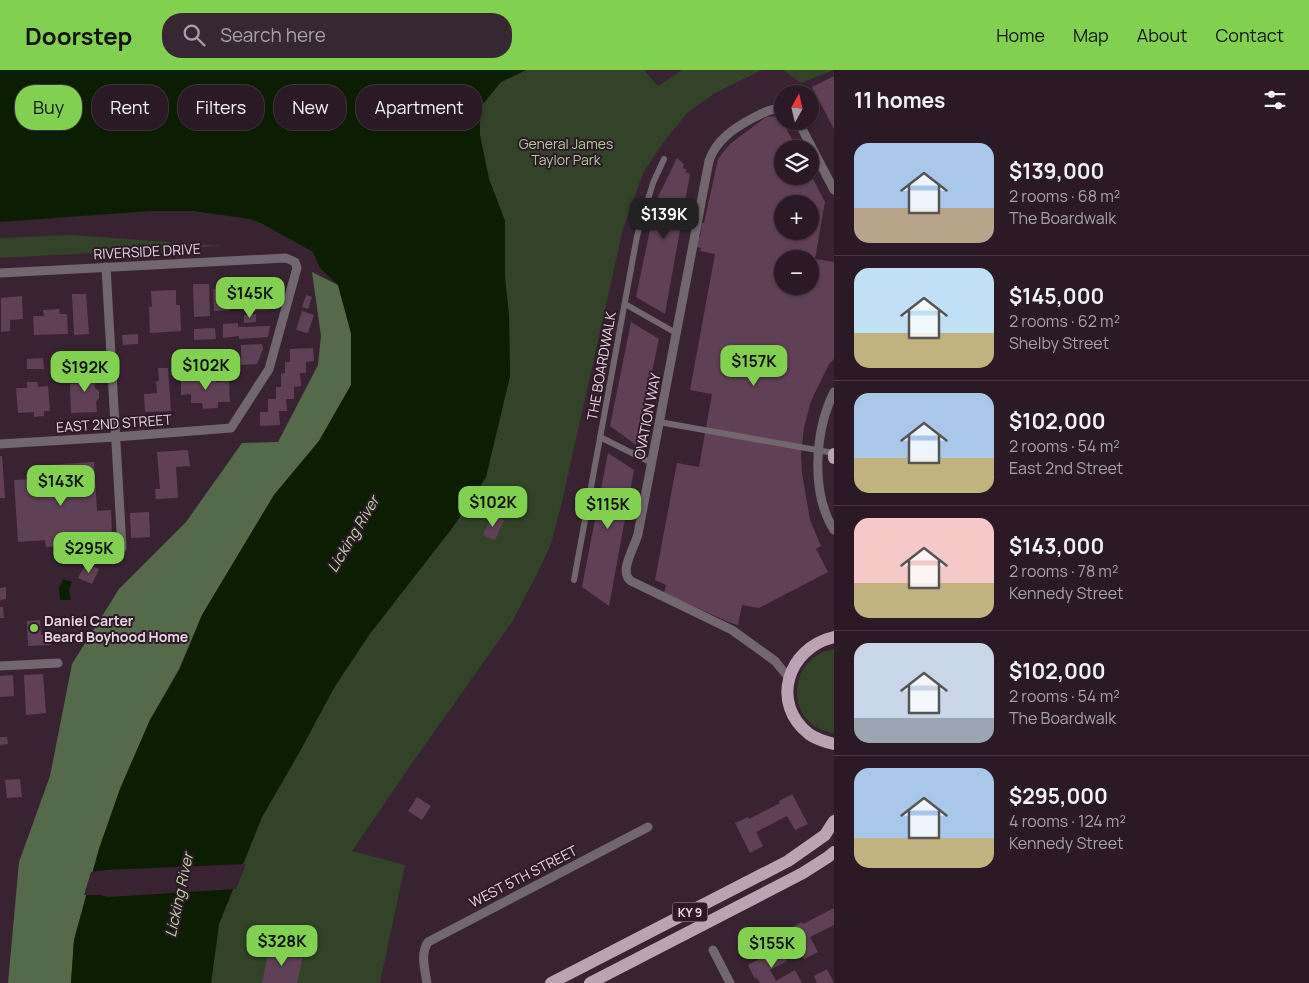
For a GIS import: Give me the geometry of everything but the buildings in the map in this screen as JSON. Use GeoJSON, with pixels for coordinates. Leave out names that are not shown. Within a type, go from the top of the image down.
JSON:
{"type":"FeatureCollection","features":[{"type":"Feature","properties":{"kind":"main road"},"geometry":{"type":"LineString","coordinates":[[834,637],[814,644],[805,651],[794,666],[789,678],[788,690],[789,703],[793,714],[802,728],[817,739],[834,745]]}},
{"type":"Feature","properties":{"kind":"main road","name":"KY 9"},"geometry":{"type":"LineString","coordinates":[[552,983],[788,861],[825,835],[834,820]]}},
{"type":"Feature","properties":{"kind":"main road","name":"KY 9"},"geometry":{"type":"LineString","coordinates":[[590,983],[803,874],[834,852]]}},
{"type":"Feature","properties":{"kind":"street","name":"OVATION WAY"},"geometry":{"type":"LineString","coordinates":[[774,110],[767,111],[730,132],[720,141],[709,161],[638,534],[626,570],[627,578],[631,581],[732,630],[775,661],[789,678]]}},
{"type":"Feature","properties":{"kind":"street"},"geometry":{"type":"LineString","coordinates":[[803,130],[834,190]]}},
{"type":"Feature","properties":{"kind":"street","name":"THE BOARDWALK"},"geometry":{"type":"LineString","coordinates":[[574,580],[637,236],[653,183],[664,159]]}},
{"type":"Feature","properties":{"kind":"street","name":"RIVERSIDE DRIVE"},"geometry":{"type":"LineString","coordinates":[[0,273],[286,258],[295,262],[297,268],[269,369],[231,428]]}},
{"type":"Feature","properties":{"kind":"street"},"geometry":{"type":"LineString","coordinates":[[106,267],[122,548]]}},
{"type":"Feature","properties":{"kind":"street"},"geometry":{"type":"LineString","coordinates":[[625,304],[676,333]]}},
{"type":"Feature","properties":{"kind":"street"},"geometry":{"type":"LineString","coordinates":[[834,392],[825,413],[819,448],[818,469],[823,503],[834,530]]}},
{"type":"Feature","properties":{"kind":"street"},"geometry":{"type":"LineString","coordinates":[[659,422],[834,455]]}},
{"type":"Feature","properties":{"kind":"street","name":"EAST 2ND STREET"},"geometry":{"type":"LineString","coordinates":[[0,444],[231,428]]}},
{"type":"Feature","properties":{"kind":"street"},"geometry":{"type":"LineString","coordinates":[[600,437],[652,463]]}},
{"type":"Feature","properties":{"kind":"street"},"geometry":{"type":"LineString","coordinates":[[0,666],[58,664]]}},
{"type":"Feature","properties":{"kind":"street","name":"WEST 5TH STREET"},"geometry":{"type":"LineString","coordinates":[[427,983],[424,962],[428,942],[648,827]]}},
{"type":"Feature","properties":{"kind":"street"},"geometry":{"type":"LineString","coordinates":[[713,950],[730,983]]}},
{"type":"Feature","properties":{"kind":"green space","name":"General James Taylor Park"},"geometry":{"type":"Polygon","coordinates":[[[526,70],[644,70],[658,86],[682,70],[762,70],[715,93],[687,113],[663,143],[643,173],[623,229],[551,544],[512,622],[352,851],[405,865],[380,983],[211,983],[219,924],[262,817],[335,686],[369,635],[456,523],[486,477],[510,376],[509,315],[505,278],[505,221],[489,179],[480,135],[480,130],[482,130],[482,105],[501,82],[526,70]]]}},
{"type":"Feature","properties":{"kind":"green space"},"geometry":{"type":"Polygon","coordinates":[[[783,70],[834,70],[801,83],[783,70]]]}},
{"type":"Feature","properties":{"kind":"green space"},"geometry":{"type":"Polygon","coordinates":[[[72,235],[222,246],[0,258],[0,238],[72,235]]]}},
{"type":"Feature","properties":{"kind":"green space"},"geometry":{"type":"Polygon","coordinates":[[[834,649],[834,733],[818,728],[806,719],[799,706],[797,692],[799,678],[806,665],[818,655],[834,649]]]}},
{"type":"Feature","properties":{"kind":"shaded area"},"geometry":{"type":"Polygon","coordinates":[[[312,272],[338,285],[351,333],[351,385],[319,441],[274,495],[202,615],[179,669],[150,720],[120,789],[99,849],[74,940],[71,983],[8,983],[19,862],[50,776],[72,664],[119,589],[186,522],[242,443],[278,442],[318,365],[321,336],[312,272]]]}},
{"type":"Feature","properties":{"kind":"water","name":"Licking River"},"geometry":{"type":"Polygon","coordinates":[[[0,70],[526,70],[501,82],[482,105],[482,85],[356,85],[356,130],[480,130],[489,179],[505,221],[505,278],[509,315],[510,376],[486,477],[456,523],[369,635],[335,686],[262,817],[219,924],[211,983],[71,983],[74,940],[99,849],[120,789],[150,720],[180,669],[202,615],[274,495],[319,441],[351,385],[351,333],[338,285],[320,268],[313,252],[261,223],[250,219],[193,211],[151,211],[0,222],[0,70]]]}},
{"type":"Feature","properties":{"kind":"water"},"geometry":{"type":"Polygon","coordinates":[[[63,579],[72,582],[69,590],[71,600],[60,600],[59,588],[63,579]]]}},
{"type":"Feature","properties":{"kind":"pier"},"geometry":{"type":"Polygon","coordinates":[[[246,864],[236,889],[108,897],[84,895],[91,872],[246,864]]]}},
{"type":"Feature","properties":{"kind":"place","name":"Daniel Carter Beard Boyhood Home"},"geometry":{"type":"Point","coordinates":[34,628]}}]}
